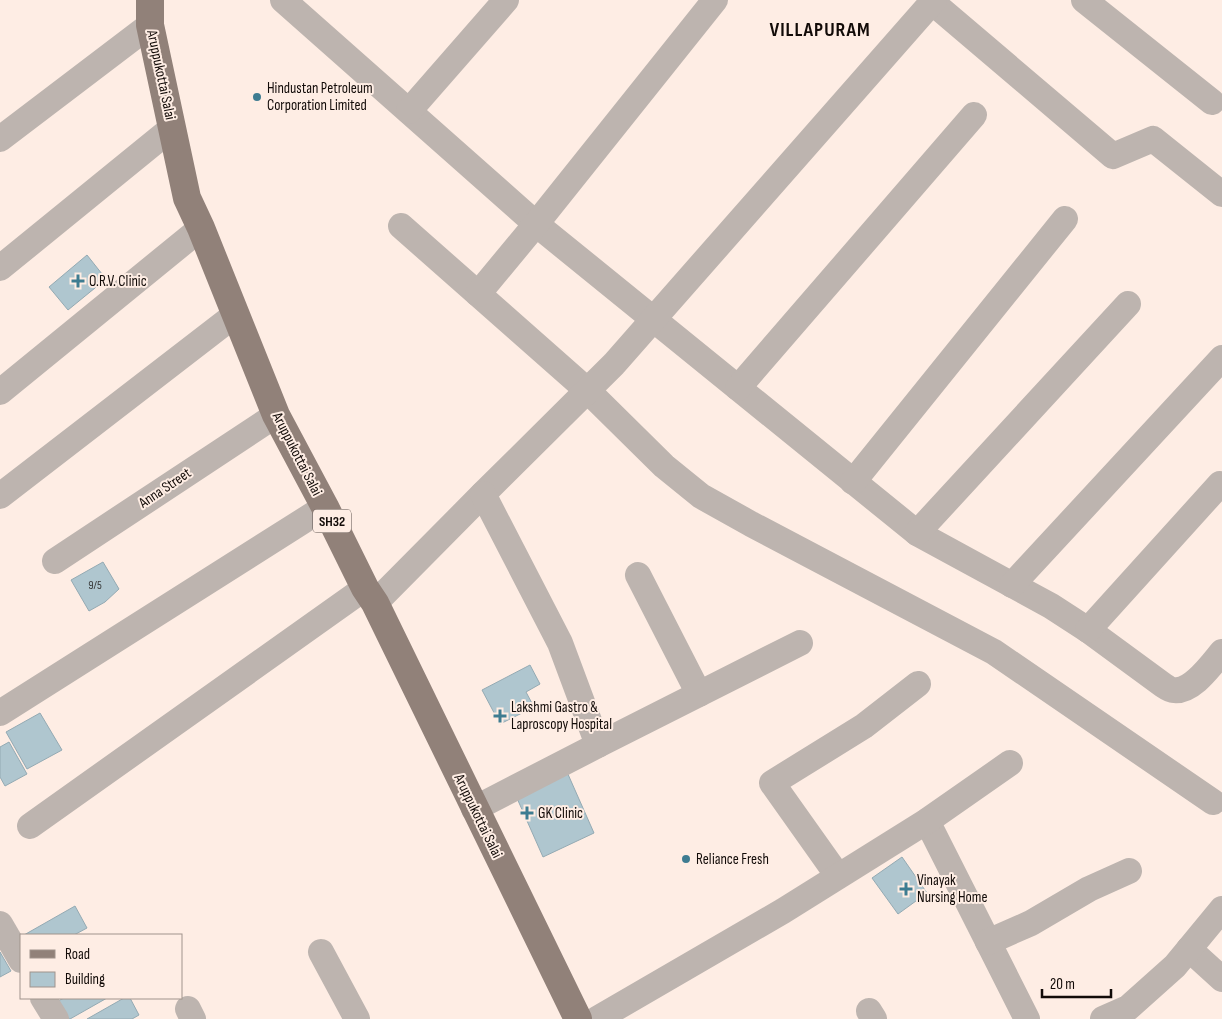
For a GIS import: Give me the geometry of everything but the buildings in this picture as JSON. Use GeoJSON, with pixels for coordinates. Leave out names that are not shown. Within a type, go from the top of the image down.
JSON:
{"type":"FeatureCollection","features":[{"type":"Feature","properties":{"kind":"main road","name":"Aruppukottai Salai"},"geometry":{"type":"LineString","coordinates":[[150,12],[187,198],[201,228],[276,415],[370,596],[578,1019]]}},
{"type":"Feature","properties":{"kind":"street"},"geometry":{"type":"LineString","coordinates":[[409,111],[506,0]]}},
{"type":"Feature","properties":{"kind":"street"},"geometry":{"type":"LineString","coordinates":[[478,294],[715,0]]}},
{"type":"Feature","properties":{"kind":"street"},"geometry":{"type":"LineString","coordinates":[[1084,0],[1212,102]]}},
{"type":"Feature","properties":{"kind":"street"},"geometry":{"type":"LineString","coordinates":[[30,826],[370,596],[483,494],[614,364],[933,1],[1113,156],[1153,139],[1222,194]]}},
{"type":"Feature","properties":{"kind":"street"},"geometry":{"type":"LineString","coordinates":[[299,5],[409,111],[536,224],[917,533],[1052,606],[1163,685],[1174,690],[1185,689],[1195,682],[1222,652]]}},
{"type":"Feature","properties":{"kind":"street"},"geometry":{"type":"LineString","coordinates":[[0,139],[150,12]]}},
{"type":"Feature","properties":{"kind":"street"},"geometry":{"type":"LineString","coordinates":[[738,388],[974,115]]}},
{"type":"Feature","properties":{"kind":"street"},"geometry":{"type":"LineString","coordinates":[[0,268],[172,128]]}},
{"type":"Feature","properties":{"kind":"street"},"geometry":{"type":"LineString","coordinates":[[853,482],[1065,218]]}},
{"type":"Feature","properties":{"kind":"street"},"geometry":{"type":"LineString","coordinates":[[401,226],[588,391],[664,466],[701,496],[994,652],[1213,802]]}},
{"type":"Feature","properties":{"kind":"street"},"geometry":{"type":"LineString","coordinates":[[0,392],[201,228]]}},
{"type":"Feature","properties":{"kind":"street"},"geometry":{"type":"LineString","coordinates":[[917,533],[1128,304]]}},
{"type":"Feature","properties":{"kind":"street"},"geometry":{"type":"LineString","coordinates":[[0,496],[236,314]]}},
{"type":"Feature","properties":{"kind":"street"},"geometry":{"type":"LineString","coordinates":[[1012,585],[1222,358]]}},
{"type":"Feature","properties":{"kind":"street","name":"Anna Street"},"geometry":{"type":"LineString","coordinates":[[54,562],[276,415]]}},
{"type":"Feature","properties":{"kind":"street"},"geometry":{"type":"LineString","coordinates":[[1088,630],[1220,484]]}},
{"type":"Feature","properties":{"kind":"street"},"geometry":{"type":"LineString","coordinates":[[483,494],[560,643],[598,745]]}},
{"type":"Feature","properties":{"kind":"street"},"geometry":{"type":"LineString","coordinates":[[0,713],[325,507]]}},
{"type":"Feature","properties":{"kind":"street"},"geometry":{"type":"LineString","coordinates":[[638,575],[699,694]]}},
{"type":"Feature","properties":{"kind":"street"},"geometry":{"type":"LineString","coordinates":[[474,809],[800,643]]}},
{"type":"Feature","properties":{"kind":"street"},"geometry":{"type":"LineString","coordinates":[[838,876],[772,783],[864,726],[918,684]]}},
{"type":"Feature","properties":{"kind":"street"},"geometry":{"type":"LineString","coordinates":[[597,1019],[783,911],[927,821],[1010,763]]}},
{"type":"Feature","properties":{"kind":"street"},"geometry":{"type":"LineString","coordinates":[[927,821],[1026,1019]]}},
{"type":"Feature","properties":{"kind":"street"},"geometry":{"type":"LineString","coordinates":[[988,942],[1030,923],[1089,889],[1129,871]]}},
{"type":"Feature","properties":{"kind":"street"},"geometry":{"type":"LineString","coordinates":[[1103,1019],[1128,1008],[1175,966],[1222,909]]}},
{"type":"Feature","properties":{"kind":"street"},"geometry":{"type":"LineString","coordinates":[[0,924],[20,958]]}},
{"type":"Feature","properties":{"kind":"street"},"geometry":{"type":"LineString","coordinates":[[1189,949],[1222,979]]}},
{"type":"Feature","properties":{"kind":"street"},"geometry":{"type":"LineString","coordinates":[[321,952],[357,1019]]}},
{"type":"Feature","properties":{"kind":"street"},"geometry":{"type":"LineString","coordinates":[[44,999],[56,1019]]}},
{"type":"Feature","properties":{"kind":"place","name":"Hindustan Petroleum Corporation Limited"},"geometry":{"type":"Point","coordinates":[257,97]}},
{"type":"Feature","properties":{"kind":"place","name":"O.R.V. Clinic"},"geometry":{"type":"Point","coordinates":[78,281]}},
{"type":"Feature","properties":{"kind":"place","name":"Lakshmi Gastro & Laproscopy Hospital"},"geometry":{"type":"Point","coordinates":[500,716]}},
{"type":"Feature","properties":{"kind":"place","name":"GK Clinic"},"geometry":{"type":"Point","coordinates":[527,813]}},
{"type":"Feature","properties":{"kind":"place","name":"Reliance Fresh"},"geometry":{"type":"Point","coordinates":[686,859]}},
{"type":"Feature","properties":{"kind":"place","name":"Vinayak Nursing Home"},"geometry":{"type":"Point","coordinates":[906,889]}},
{"type":"Feature","properties":{"kind":"district","name":"VILLAPURAM"},"geometry":{"type":"Point","coordinates":[820,30]}}]}
